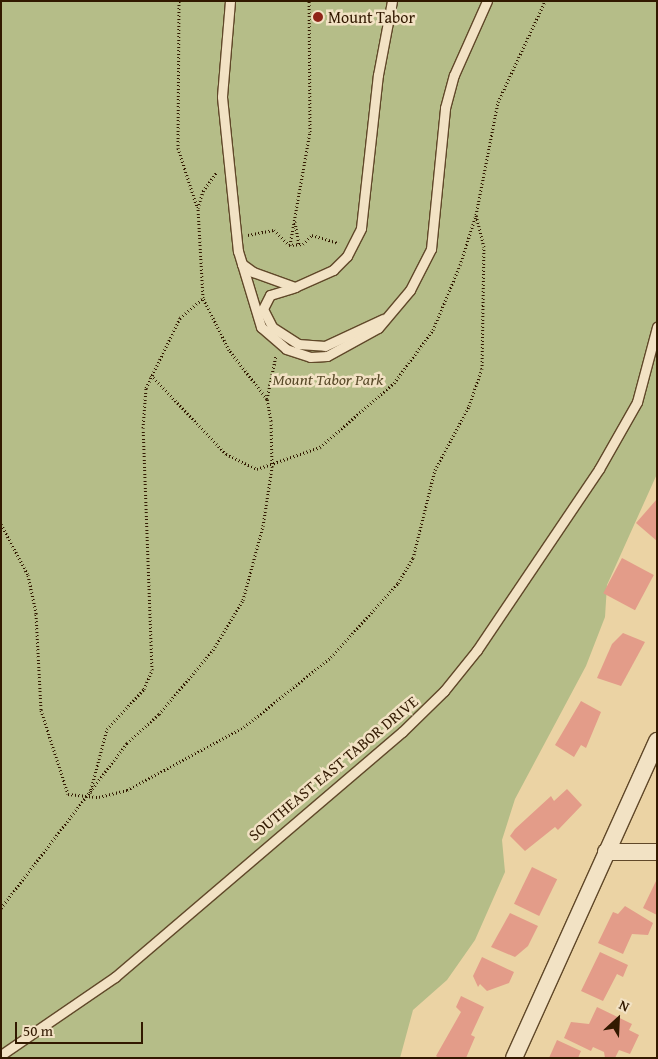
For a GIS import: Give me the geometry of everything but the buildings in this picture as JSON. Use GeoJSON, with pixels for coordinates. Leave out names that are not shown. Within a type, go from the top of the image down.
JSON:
{"type":"FeatureCollection","features":[{"type":"Feature","properties":{"kind":"street"},"geometry":{"type":"LineString","coordinates":[[514,1058],[657,741]]}},
{"type":"Feature","properties":{"kind":"street"},"geometry":{"type":"LineString","coordinates":[[606,852],[657,852]]}},
{"type":"Feature","properties":{"kind":"lane"},"geometry":{"type":"LineString","coordinates":[[230,1],[222,73],[226,154],[242,264],[261,327],[270,338],[293,352],[310,357],[332,354],[366,336],[410,290],[431,249],[445,108],[454,75],[487,1]]}},
{"type":"Feature","properties":{"kind":"lane"},"geometry":{"type":"LineString","coordinates":[[382,319],[325,346],[298,344],[272,327],[263,309],[270,295],[295,287],[333,270],[347,256],[361,228],[378,75],[392,1]]}},
{"type":"Feature","properties":{"kind":"lane"},"geometry":{"type":"LineString","coordinates":[[242,264],[272,282],[295,287]]}},
{"type":"Feature","properties":{"kind":"lane","name":"SOUTHEAST EAST TABOR DRIVE"},"geometry":{"type":"LineString","coordinates":[[1,1055],[115,977],[402,732],[444,691],[477,650],[599,469],[636,402],[657,327]]}},
{"type":"Feature","properties":{"kind":"path"},"geometry":{"type":"LineString","coordinates":[[179,1],[178,148],[198,208],[203,298],[229,350],[267,400]]}},
{"type":"Feature","properties":{"kind":"path"},"geometry":{"type":"LineString","coordinates":[[290,245],[288,235],[295,222],[310,132],[310,1]]}},
{"type":"Feature","properties":{"kind":"path"},"geometry":{"type":"LineString","coordinates":[[151,375],[233,460],[257,469],[272,467],[333,438],[411,364],[442,312],[476,215],[498,102],[545,1]]}},
{"type":"Feature","properties":{"kind":"path"},"geometry":{"type":"LineString","coordinates":[[198,208],[226,154]]}},
{"type":"Feature","properties":{"kind":"path"},"geometry":{"type":"LineString","coordinates":[[1,524],[30,581],[36,614],[39,699],[65,786],[71,796],[89,797],[119,793],[148,781],[244,727],[331,657],[406,573],[419,542],[435,470],[469,406],[482,369],[484,247],[476,215]]}},
{"type":"Feature","properties":{"kind":"path"},"geometry":{"type":"LineString","coordinates":[[295,222],[299,245]]}},
{"type":"Feature","properties":{"kind":"path"},"geometry":{"type":"LineString","coordinates":[[250,234],[274,230],[277,238],[290,245],[299,245],[312,235],[334,240]]}},
{"type":"Feature","properties":{"kind":"path"},"geometry":{"type":"LineString","coordinates":[[89,797],[107,729],[144,689],[152,670],[143,428],[151,375],[180,318],[203,298]]}},
{"type":"Feature","properties":{"kind":"path"},"geometry":{"type":"LineString","coordinates":[[1,908],[89,797],[127,743],[159,714],[212,650],[243,600],[263,526],[272,467],[267,400],[276,355]]}},
{"type":"Feature","properties":{"kind":"green space","name":"Mount Tabor Park"},"geometry":{"type":"Polygon","coordinates":[[[1,1],[657,1],[657,474],[607,585],[605,617],[586,666],[515,799],[502,840],[505,872],[475,940],[447,980],[413,1010],[400,1058],[1,1058],[1,1]]]}},
{"type":"Feature","properties":{"kind":"place","name":"Mount Tabor"},"geometry":{"type":"Point","coordinates":[318,17]}}]}
